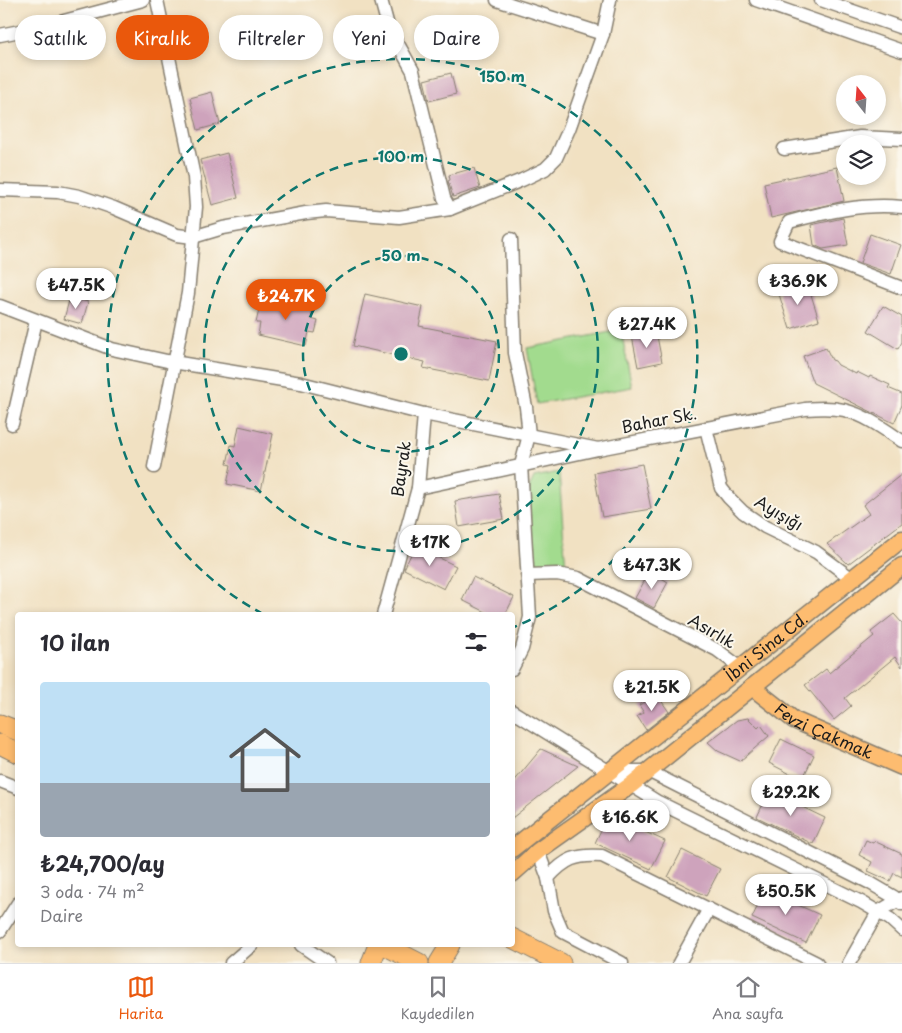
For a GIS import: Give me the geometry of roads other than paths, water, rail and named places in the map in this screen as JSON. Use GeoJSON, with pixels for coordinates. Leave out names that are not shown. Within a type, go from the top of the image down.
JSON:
{"type":"FeatureCollection","features":[{"type":"Feature","properties":{"kind":"highway"},"geometry":{"type":"LineString","coordinates":[[0,724],[15,730]]}},
{"type":"Feature","properties":{"kind":"highway"},"geometry":{"type":"LineString","coordinates":[[0,744],[15,752]]}},
{"type":"Feature","properties":{"kind":"highway"},"geometry":{"type":"LineString","coordinates":[[515,940],[561,963]]}},
{"type":"Feature","properties":{"kind":"highway"},"geometry":{"type":"LineString","coordinates":[[371,963],[377,947]]}},
{"type":"Feature","properties":{"kind":"highway"},"geometry":{"type":"LineString","coordinates":[[388,947],[419,963]]}},
{"type":"Feature","properties":{"kind":"highway"},"geometry":{"type":"LineString","coordinates":[[439,963],[449,947]]}},
{"type":"Feature","properties":{"kind":"main road","name":"İbni Sina Cd."},"geometry":{"type":"LineString","coordinates":[[515,847],[902,539]]}},
{"type":"Feature","properties":{"kind":"main road","name":"İbni Sina Cd."},"geometry":{"type":"LineString","coordinates":[[515,871],[538,851],[648,771],[902,566]]}},
{"type":"Feature","properties":{"kind":"main road","name":"Fevzi Çakmak"},"geometry":{"type":"LineString","coordinates":[[752,687],[794,720],[902,767]]}},
{"type":"Feature","properties":{"kind":"street"},"geometry":{"type":"LineString","coordinates":[[0,35],[45,26],[143,0]]}},
{"type":"Feature","properties":{"kind":"street"},"geometry":{"type":"LineString","coordinates":[[154,467],[188,293],[196,206],[194,176],[157,0]]}},
{"type":"Feature","properties":{"kind":"street"},"geometry":{"type":"LineString","coordinates":[[497,0],[603,34]]}},
{"type":"Feature","properties":{"kind":"street"},"geometry":{"type":"LineString","coordinates":[[0,190],[58,192],[79,196],[114,208],[177,235],[193,237],[223,228],[306,213],[326,211],[399,218],[450,209],[522,180],[544,169],[556,158],[569,129],[603,34],[610,0]]}},
{"type":"Feature","properties":{"kind":"street"},"geometry":{"type":"LineString","coordinates":[[821,0],[902,28]]}},
{"type":"Feature","properties":{"kind":"street"},"geometry":{"type":"LineString","coordinates":[[385,1],[388,26],[413,71],[444,198],[450,209]]}},
{"type":"Feature","properties":{"kind":"street"},"geometry":{"type":"LineString","coordinates":[[764,1],[902,51]]}},
{"type":"Feature","properties":{"kind":"street"},"geometry":{"type":"LineString","coordinates":[[784,149],[860,137],[902,139]]}},
{"type":"Feature","properties":{"kind":"street"},"geometry":{"type":"LineString","coordinates":[[901,286],[780,241],[789,222],[856,207],[887,205],[902,207]]}},
{"type":"Feature","properties":{"kind":"street"},"geometry":{"type":"LineString","coordinates":[[511,239],[516,353],[526,406],[529,435],[521,465],[530,618],[528,631],[515,663]]}},
{"type":"Feature","properties":{"kind":"street"},"geometry":{"type":"LineString","coordinates":[[0,306],[112,349],[175,363],[301,383],[424,414],[598,449]]}},
{"type":"Feature","properties":{"kind":"street"},"geometry":{"type":"LineString","coordinates":[[12,424],[36,320]]}},
{"type":"Feature","properties":{"kind":"street","name":"Bahar Sk."},"geometry":{"type":"LineString","coordinates":[[418,488],[598,449],[805,409],[828,408],[844,410],[877,424],[902,441]]}},
{"type":"Feature","properties":{"kind":"street","name":"Bayrak"},"geometry":{"type":"LineString","coordinates":[[384,612],[418,488],[424,414]]}},
{"type":"Feature","properties":{"kind":"street","name":"Ayışığı"},"geometry":{"type":"LineString","coordinates":[[706,428],[721,488],[729,498],[743,512],[765,528],[816,552],[851,578]]}},
{"type":"Feature","properties":{"kind":"street","name":"Asırlık"},"geometry":{"type":"LineString","coordinates":[[527,574],[557,574],[578,578],[717,650],[741,668]]}},
{"type":"Feature","properties":{"kind":"street"},"geometry":{"type":"LineString","coordinates":[[515,713],[658,802],[805,873],[890,919],[902,930]]}},
{"type":"Feature","properties":{"kind":"street"},"geometry":{"type":"LineString","coordinates":[[611,771],[648,771],[870,883],[900,901]]}},
{"type":"Feature","properties":{"kind":"street"},"geometry":{"type":"LineString","coordinates":[[0,781],[15,787]]}},
{"type":"Feature","properties":{"kind":"street"},"geometry":{"type":"LineString","coordinates":[[538,851],[548,878],[554,911],[563,932],[622,963]]}},
{"type":"Feature","properties":{"kind":"street"},"geometry":{"type":"LineString","coordinates":[[548,878],[559,865],[571,859],[588,855],[602,856],[817,963]]}},
{"type":"Feature","properties":{"kind":"street"},"geometry":{"type":"LineString","coordinates":[[849,963],[878,912],[900,901]]}},
{"type":"Feature","properties":{"kind":"street"},"geometry":{"type":"LineString","coordinates":[[0,931],[15,908]]}},
{"type":"Feature","properties":{"kind":"street"},"geometry":{"type":"LineString","coordinates":[[679,963],[709,909]]}},
{"type":"Feature","properties":{"kind":"street"},"geometry":{"type":"LineString","coordinates":[[231,963],[250,947]]}},
{"type":"Feature","properties":{"kind":"street"},"geometry":{"type":"LineString","coordinates":[[304,947],[327,963]]}}]}
